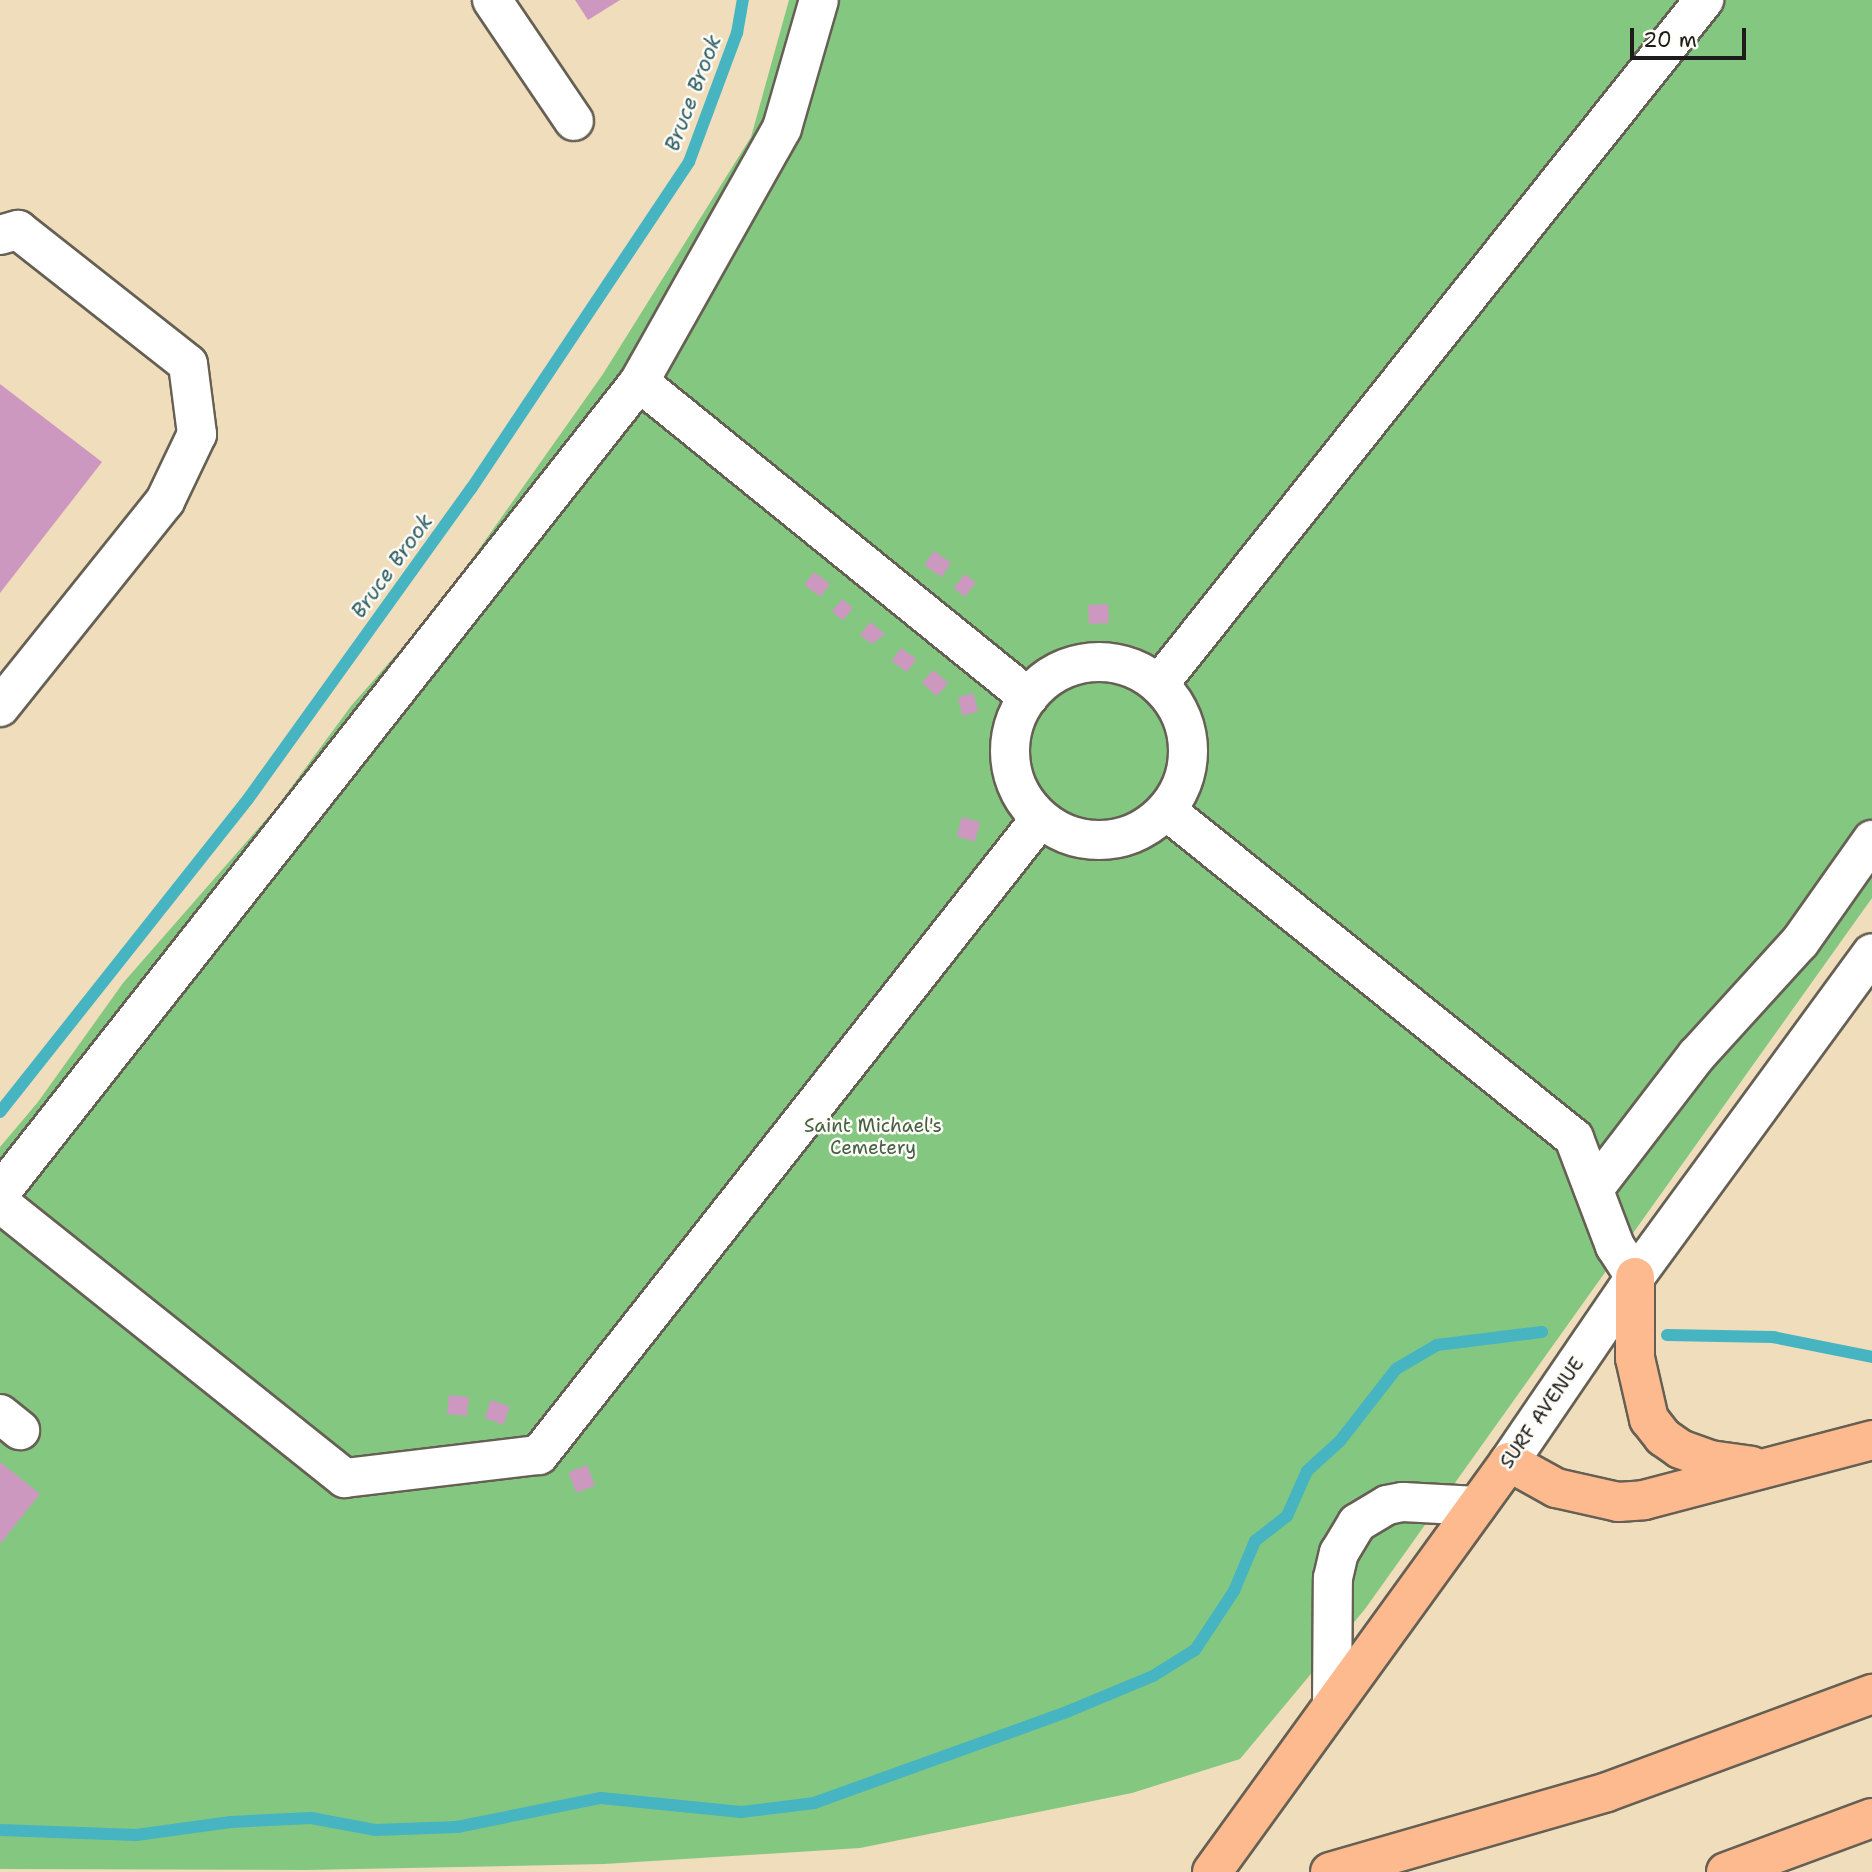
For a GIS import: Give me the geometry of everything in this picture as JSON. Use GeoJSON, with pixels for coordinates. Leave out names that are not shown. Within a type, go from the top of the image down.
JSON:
{"type":"FeatureCollection","features":[{"type":"Feature","properties":{"kind":"main road"},"geometry":{"type":"LineString","coordinates":[[1635,1278],[1635,1358],[1649,1419],[1663,1437],[1681,1449],[1735,1466],[1769,1466]]}},
{"type":"Feature","properties":{"kind":"main road"},"geometry":{"type":"LineString","coordinates":[[1509,1462],[1556,1488],[1618,1502],[1644,1500],[1872,1440]]}},
{"type":"Feature","properties":{"kind":"main road","name":"SURF AVENUE"},"geometry":{"type":"LineString","coordinates":[[1212,1872],[1509,1462]]}},
{"type":"Feature","properties":{"kind":"main road"},"geometry":{"type":"LineString","coordinates":[[1336,1871],[1607,1791],[1872,1694]]}},
{"type":"Feature","properties":{"kind":"main road"},"geometry":{"type":"LineString","coordinates":[[1726,1872],[1872,1818]]}},
{"type":"Feature","properties":{"kind":"street"},"geometry":{"type":"LineString","coordinates":[[492,0],[574,121]]}},
{"type":"Feature","properties":{"kind":"street"},"geometry":{"type":"LineString","coordinates":[[0,1193],[639,382],[782,128],[819,0]]}},
{"type":"Feature","properties":{"kind":"street"},"geometry":{"type":"LineString","coordinates":[[1159,684],[1704,0]]}},
{"type":"Feature","properties":{"kind":"street"},"geometry":{"type":"LineString","coordinates":[[0,235],[18,230],[188,364],[197,433],[165,501],[0,707]]}},
{"type":"Feature","properties":{"kind":"street"},"geometry":{"type":"LineString","coordinates":[[639,382],[1028,697]]}},
{"type":"Feature","properties":{"kind":"street"},"geometry":{"type":"LineString","coordinates":[[1105,662],[1134,668],[1159,684],[1177,706],[1188,732],[1189,760],[1182,786],[1167,811],[1146,828],[1105,840],[1064,834],[1040,819],[1023,799],[1012,774],[1009,747],[1014,720],[1028,697],[1049,677],[1076,664],[1105,662]]}},
{"type":"Feature","properties":{"kind":"street"},"geometry":{"type":"LineString","coordinates":[[1167,811],[1574,1138],[1615,1246],[1635,1278]]}},
{"type":"Feature","properties":{"kind":"street"},"geometry":{"type":"LineString","coordinates":[[0,1203],[345,1478],[539,1455],[1040,819]]}},
{"type":"Feature","properties":{"kind":"street"},"geometry":{"type":"LineString","coordinates":[[1594,1189],[1697,1055],[1800,942],[1872,840]]}},
{"type":"Feature","properties":{"kind":"street","name":"SURF AVENUE"},"geometry":{"type":"LineString","coordinates":[[1509,1462],[1635,1278],[1872,953]]}},
{"type":"Feature","properties":{"kind":"street"},"geometry":{"type":"LineString","coordinates":[[1332,1706],[1334,1578],[1347,1537],[1357,1523],[1387,1505],[1423,1501],[1477,1506]]}},
{"type":"Feature","properties":{"kind":"green space","name":"Saint Michael's Cemetery"},"geometry":{"type":"Polygon","coordinates":[[[789,0],[1872,0],[1872,898],[1365,1609],[1240,1759],[1132,1793],[860,1848],[604,1864],[306,1870],[0,1869],[0,1147],[38,1102],[123,983],[276,808],[351,706],[438,607],[603,374],[751,137],[789,0]]]}},
{"type":"Feature","properties":{"kind":"building"},"geometry":{"type":"Polygon","coordinates":[[[575,0],[620,0],[588,20],[575,0]]]}},
{"type":"Feature","properties":{"kind":"building"},"geometry":{"type":"Polygon","coordinates":[[[0,384],[102,462],[0,593],[0,384]]]}},
{"type":"Feature","properties":{"kind":"building"},"geometry":{"type":"Polygon","coordinates":[[[934,551],[951,563],[941,577],[924,565],[934,551]]]}},
{"type":"Feature","properties":{"kind":"building"},"geometry":{"type":"Polygon","coordinates":[[[814,572],[830,584],[820,597],[804,585],[814,572]]]}},
{"type":"Feature","properties":{"kind":"building"},"geometry":{"type":"Polygon","coordinates":[[[965,574],[976,583],[965,597],[954,588],[965,574]]]}},
{"type":"Feature","properties":{"kind":"building"},"geometry":{"type":"Polygon","coordinates":[[[842,599],[853,608],[843,620],[832,611],[842,599]]]}},
{"type":"Feature","properties":{"kind":"building"},"geometry":{"type":"Polygon","coordinates":[[[1108,604],[1109,623],[1089,624],[1088,605],[1108,604]]]}},
{"type":"Feature","properties":{"kind":"building"},"geometry":{"type":"Polygon","coordinates":[[[870,622],[885,634],[872,644],[860,635],[870,622]]]}},
{"type":"Feature","properties":{"kind":"building"},"geometry":{"type":"Polygon","coordinates":[[[901,648],[916,659],[907,672],[892,661],[901,648]]]}},
{"type":"Feature","properties":{"kind":"building"},"geometry":{"type":"Polygon","coordinates":[[[933,670],[948,683],[937,696],[922,683],[933,670]]]}},
{"type":"Feature","properties":{"kind":"building"},"geometry":{"type":"Polygon","coordinates":[[[973,693],[978,711],[963,716],[958,697],[973,693]]]}},
{"type":"Feature","properties":{"kind":"building"},"geometry":{"type":"Polygon","coordinates":[[[962,817],[980,822],[975,841],[956,836],[962,817]]]}},
{"type":"Feature","properties":{"kind":"building"},"geometry":{"type":"Polygon","coordinates":[[[449,1395],[469,1397],[467,1416],[447,1414],[449,1395]]]}},
{"type":"Feature","properties":{"kind":"building"},"geometry":{"type":"Polygon","coordinates":[[[491,1400],[510,1407],[503,1425],[485,1418],[491,1400]]]}},
{"type":"Feature","properties":{"kind":"building"},"geometry":{"type":"Polygon","coordinates":[[[0,1462],[40,1494],[0,1544],[0,1462]]]}},
{"type":"Feature","properties":{"kind":"building"},"geometry":{"type":"Polygon","coordinates":[[[587,1465],[595,1486],[576,1493],[568,1472],[587,1465]]]}},
{"type":"Feature","properties":{"kind":"waterway","name":"Bruce Brook"},"geometry":{"type":"LineString","coordinates":[[0,1112],[248,799],[471,489],[689,162],[737,33],[743,0]]}},
{"type":"Feature","properties":{"kind":"waterway"},"geometry":{"type":"LineString","coordinates":[[0,1830],[136,1835],[231,1822],[311,1818],[375,1830],[457,1827],[601,1798],[741,1812],[814,1803],[1069,1711],[1153,1676],[1195,1650],[1234,1591],[1255,1541],[1287,1516],[1307,1471],[1340,1441],[1396,1369],[1437,1345],[1542,1332]]}},
{"type":"Feature","properties":{"kind":"waterway"},"geometry":{"type":"LineString","coordinates":[[1667,1335],[1773,1337],[1872,1357]]}}]}
